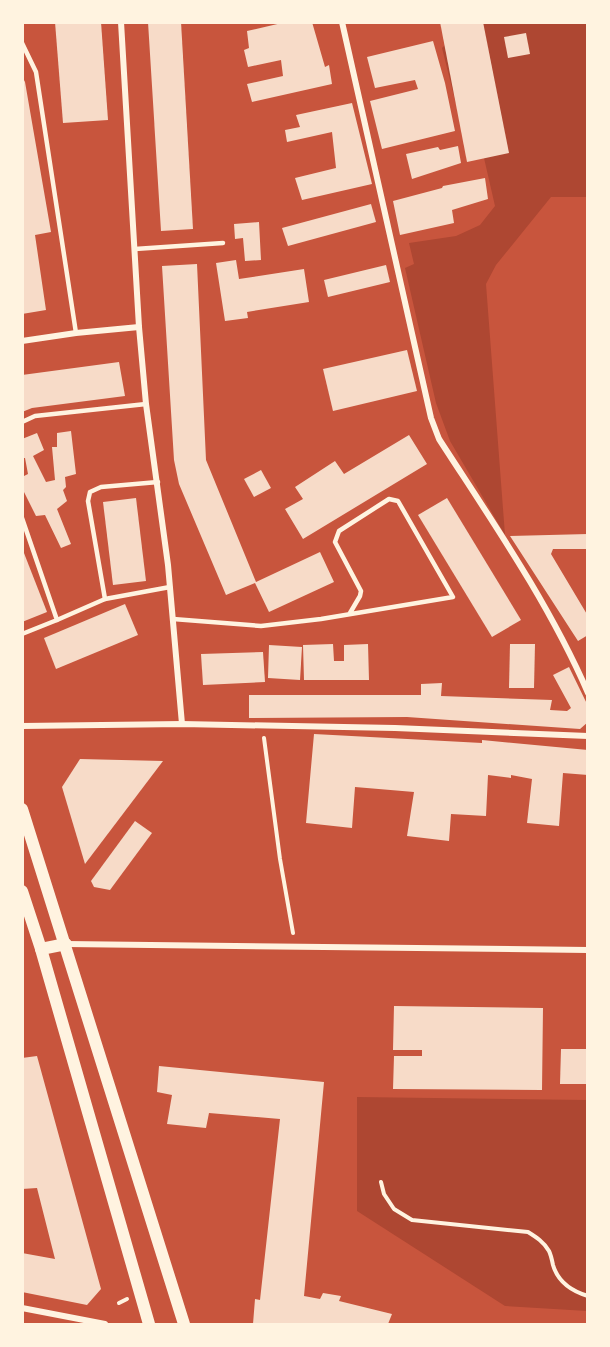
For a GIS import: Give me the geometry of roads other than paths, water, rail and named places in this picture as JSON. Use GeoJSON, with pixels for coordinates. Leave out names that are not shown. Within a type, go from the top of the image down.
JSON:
{"type":"FeatureCollection","features":[{"type":"Feature","properties":{"kind":"main road"},"geometry":{"type":"LineString","coordinates":[[22,808],[184,1324]]}},
{"type":"Feature","properties":{"kind":"main road"},"geometry":{"type":"LineString","coordinates":[[22,891],[41,949],[149,1324]]}},
{"type":"Feature","properties":{"kind":"main road"},"geometry":{"type":"LineString","coordinates":[[41,949],[66,944]]}},
{"type":"Feature","properties":{"kind":"street"},"geometry":{"type":"LineString","coordinates":[[121,22],[139,327],[146,404],[170,587],[182,724]]}},
{"type":"Feature","properties":{"kind":"street"},"geometry":{"type":"LineString","coordinates":[[342,22],[431,418],[440,439],[528,578],[574,662],[588,693]]}},
{"type":"Feature","properties":{"kind":"street"},"geometry":{"type":"LineString","coordinates":[[22,341],[139,327]]}},
{"type":"Feature","properties":{"kind":"street"},"geometry":{"type":"LineString","coordinates":[[22,726],[182,724],[395,728],[588,736]]}},
{"type":"Feature","properties":{"kind":"street"},"geometry":{"type":"LineString","coordinates":[[66,944],[588,950]]}},
{"type":"Feature","properties":{"kind":"street"},"geometry":{"type":"LineString","coordinates":[[22,1308],[105,1324]]}},
{"type":"Feature","properties":{"kind":"lane"},"geometry":{"type":"LineString","coordinates":[[22,42],[36,72],[76,333]]}},
{"type":"Feature","properties":{"kind":"lane"},"geometry":{"type":"LineString","coordinates":[[135,249],[223,243]]}},
{"type":"Feature","properties":{"kind":"lane"},"geometry":{"type":"LineString","coordinates":[[22,422],[35,416],[146,404]]}},
{"type":"Feature","properties":{"kind":"lane"},"geometry":{"type":"LineString","coordinates":[[105,599],[88,501],[90,492],[101,487],[158,482]]}},
{"type":"Feature","properties":{"kind":"lane"},"geometry":{"type":"LineString","coordinates":[[173,619],[261,626],[321,619],[453,597],[398,501],[389,499],[339,531],[336,542],[361,591],[350,613]]}},
{"type":"Feature","properties":{"kind":"lane"},"geometry":{"type":"LineString","coordinates":[[22,518],[57,620]]}},
{"type":"Feature","properties":{"kind":"lane"},"geometry":{"type":"LineString","coordinates":[[22,634],[105,599],[170,587]]}}]}
